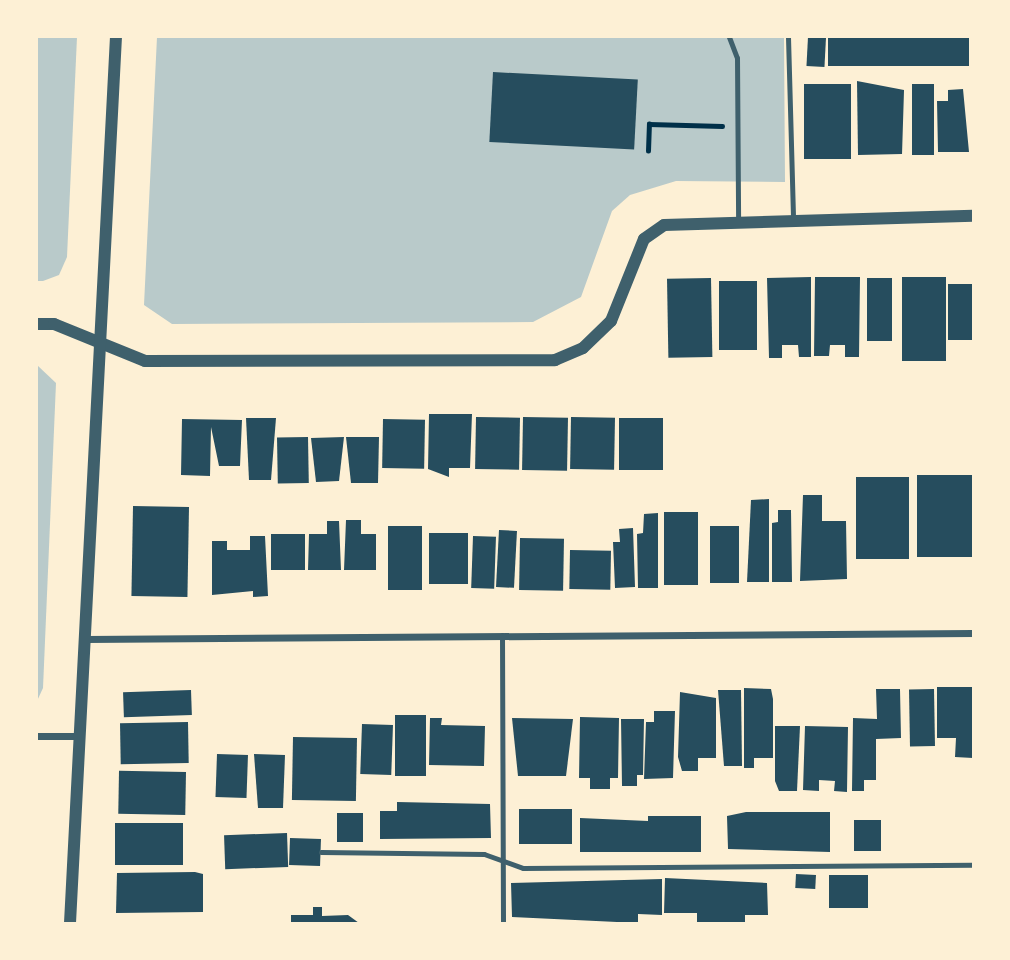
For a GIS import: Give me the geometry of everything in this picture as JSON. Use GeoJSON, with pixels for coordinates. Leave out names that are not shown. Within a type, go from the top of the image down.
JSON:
{"type":"FeatureCollection","features":[{"type":"Feature","properties":{"kind":"street"},"geometry":{"type":"LineString","coordinates":[[70,923],[116,37]]}},
{"type":"Feature","properties":{"kind":"street"},"geometry":{"type":"LineString","coordinates":[[37,324],[100,343],[145,361],[194,364],[555,360],[583,348],[611,321],[644,239],[664,225],[738,218],[973,216]]}},
{"type":"Feature","properties":{"kind":"street"},"geometry":{"type":"LineString","coordinates":[[86,639],[973,633]]}},
{"type":"Feature","properties":{"kind":"street"},"geometry":{"type":"LineString","coordinates":[[37,736],[80,736]]}},
{"type":"Feature","properties":{"kind":"lane"},"geometry":{"type":"LineString","coordinates":[[729,37],[737,58],[738,218]]}},
{"type":"Feature","properties":{"kind":"lane"},"geometry":{"type":"LineString","coordinates":[[788,37],[793,218]]}},
{"type":"Feature","properties":{"kind":"lane"},"geometry":{"type":"LineString","coordinates":[[502,635],[503,923]]}},
{"type":"Feature","properties":{"kind":"lane"},"geometry":{"type":"LineString","coordinates":[[321,852],[484,853],[523,868],[973,864]]}},
{"type":"Feature","properties":{"kind":"path"},"geometry":{"type":"LineString","coordinates":[[648,151],[649,124],[737,126]]}},
{"type":"Feature","properties":{"kind":"shaded area"},"geometry":{"type":"Polygon","coordinates":[[[37,37],[77,37],[67,257],[59,275],[43,281],[37,281],[37,37]]]}},
{"type":"Feature","properties":{"kind":"shaded area"},"geometry":{"type":"Polygon","coordinates":[[[157,37],[784,37],[785,182],[676,181],[630,195],[612,211],[581,297],[533,322],[172,324],[144,305],[157,37]]]}},
{"type":"Feature","properties":{"kind":"shaded area"},"geometry":{"type":"Polygon","coordinates":[[[37,365],[56,383],[43,688],[37,701],[37,365]]]}},
{"type":"Feature","properties":{"kind":"building"},"geometry":{"type":"Polygon","coordinates":[[[808,37],[826,38],[824,67],[806,66],[808,37]]]}},
{"type":"Feature","properties":{"kind":"building"},"geometry":{"type":"Polygon","coordinates":[[[828,37],[969,37],[969,66],[828,66],[828,37]]]}},
{"type":"Feature","properties":{"kind":"building"},"geometry":{"type":"Polygon","coordinates":[[[493,72],[638,80],[634,149],[489,142],[493,72]]]}},
{"type":"Feature","properties":{"kind":"building"},"geometry":{"type":"Polygon","coordinates":[[[857,81],[904,90],[902,154],[858,155],[857,81]]]}},
{"type":"Feature","properties":{"kind":"building"},"geometry":{"type":"Polygon","coordinates":[[[804,84],[851,84],[851,159],[804,159],[804,84]]]}},
{"type":"Feature","properties":{"kind":"building"},"geometry":{"type":"Polygon","coordinates":[[[912,84],[934,84],[934,155],[912,155],[912,84]]]}},
{"type":"Feature","properties":{"kind":"building"},"geometry":{"type":"Polygon","coordinates":[[[963,89],[969,152],[938,152],[937,101],[948,101],[948,90],[963,89]]]}},
{"type":"Feature","properties":{"kind":"building"},"geometry":{"type":"Polygon","coordinates":[[[811,277],[811,357],[799,357],[798,345],[782,345],[782,358],[769,358],[767,278],[811,277]]]}},
{"type":"Feature","properties":{"kind":"building"},"geometry":{"type":"Polygon","coordinates":[[[815,277],[860,277],[859,357],[845,357],[845,345],[830,345],[829,356],[814,356],[815,277]]]}},
{"type":"Feature","properties":{"kind":"building"},"geometry":{"type":"Polygon","coordinates":[[[902,277],[946,277],[946,361],[902,361],[902,277]]]}},
{"type":"Feature","properties":{"kind":"building"},"geometry":{"type":"Polygon","coordinates":[[[711,278],[712,357],[668,358],[667,279],[711,278]]]}},
{"type":"Feature","properties":{"kind":"building"},"geometry":{"type":"Polygon","coordinates":[[[867,278],[892,278],[892,341],[867,341],[867,278]]]}},
{"type":"Feature","properties":{"kind":"building"},"geometry":{"type":"Polygon","coordinates":[[[719,281],[757,281],[757,350],[719,350],[719,281]]]}},
{"type":"Feature","properties":{"kind":"building"},"geometry":{"type":"Polygon","coordinates":[[[948,284],[973,284],[973,340],[948,340],[948,284]]]}},
{"type":"Feature","properties":{"kind":"building"},"geometry":{"type":"Polygon","coordinates":[[[429,414],[472,414],[470,468],[449,468],[449,477],[428,469],[429,414]]]}},
{"type":"Feature","properties":{"kind":"building"},"geometry":{"type":"Polygon","coordinates":[[[476,417],[520,418],[519,470],[475,469],[476,417]]]}},
{"type":"Feature","properties":{"kind":"building"},"geometry":{"type":"Polygon","coordinates":[[[523,417],[568,418],[567,471],[522,470],[523,417]]]}},
{"type":"Feature","properties":{"kind":"building"},"geometry":{"type":"Polygon","coordinates":[[[571,417],[615,418],[614,470],[570,469],[571,417]]]}},
{"type":"Feature","properties":{"kind":"building"},"geometry":{"type":"Polygon","coordinates":[[[246,418],[276,418],[271,480],[249,480],[246,418]]]}},
{"type":"Feature","properties":{"kind":"building"},"geometry":{"type":"Polygon","coordinates":[[[619,418],[663,418],[663,470],[619,470],[619,418]]]}},
{"type":"Feature","properties":{"kind":"building"},"geometry":{"type":"Polygon","coordinates":[[[182,419],[242,420],[240,466],[219,466],[211,427],[210,476],[181,475],[182,419]]]}},
{"type":"Feature","properties":{"kind":"building"},"geometry":{"type":"Polygon","coordinates":[[[383,419],[425,420],[424,469],[382,468],[383,419]]]}},
{"type":"Feature","properties":{"kind":"building"},"geometry":{"type":"Polygon","coordinates":[[[308,437],[309,483],[278,484],[277,438],[308,437]]]}},
{"type":"Feature","properties":{"kind":"building"},"geometry":{"type":"Polygon","coordinates":[[[344,437],[339,481],[316,482],[311,438],[344,437]]]}},
{"type":"Feature","properties":{"kind":"building"},"geometry":{"type":"Polygon","coordinates":[[[346,437],[379,437],[378,483],[351,483],[346,437]]]}},
{"type":"Feature","properties":{"kind":"building"},"geometry":{"type":"Polygon","coordinates":[[[917,475],[972,475],[972,557],[917,557],[917,475]]]}},
{"type":"Feature","properties":{"kind":"building"},"geometry":{"type":"Polygon","coordinates":[[[856,477],[909,477],[909,559],[856,559],[856,477]]]}},
{"type":"Feature","properties":{"kind":"building"},"geometry":{"type":"Polygon","coordinates":[[[803,495],[822,495],[822,521],[846,521],[847,579],[800,581],[803,495]]]}},
{"type":"Feature","properties":{"kind":"building"},"geometry":{"type":"Polygon","coordinates":[[[769,499],[769,582],[747,582],[751,500],[769,499]]]}},
{"type":"Feature","properties":{"kind":"building"},"geometry":{"type":"Polygon","coordinates":[[[133,506],[189,507],[187,597],[131,596],[133,506]]]}},
{"type":"Feature","properties":{"kind":"building"},"geometry":{"type":"Polygon","coordinates":[[[778,510],[791,510],[792,582],[772,582],[772,523],[778,522],[778,510]]]}},
{"type":"Feature","properties":{"kind":"building"},"geometry":{"type":"Polygon","coordinates":[[[664,512],[698,512],[698,585],[664,585],[664,512]]]}},
{"type":"Feature","properties":{"kind":"building"},"geometry":{"type":"Polygon","coordinates":[[[658,513],[658,588],[638,588],[637,534],[643,533],[644,514],[658,513]]]}},
{"type":"Feature","properties":{"kind":"building"},"geometry":{"type":"Polygon","coordinates":[[[346,520],[361,520],[361,534],[376,534],[376,570],[344,570],[346,520]]]}},
{"type":"Feature","properties":{"kind":"building"},"geometry":{"type":"Polygon","coordinates":[[[327,521],[339,521],[341,570],[308,570],[309,534],[327,534],[327,521]]]}},
{"type":"Feature","properties":{"kind":"building"},"geometry":{"type":"Polygon","coordinates":[[[388,526],[422,526],[422,590],[388,590],[388,526]]]}},
{"type":"Feature","properties":{"kind":"building"},"geometry":{"type":"Polygon","coordinates":[[[710,526],[739,526],[739,583],[710,583],[710,526]]]}},
{"type":"Feature","properties":{"kind":"building"},"geometry":{"type":"Polygon","coordinates":[[[633,528],[635,587],[615,588],[613,542],[620,542],[619,529],[633,528]]]}},
{"type":"Feature","properties":{"kind":"building"},"geometry":{"type":"Polygon","coordinates":[[[499,530],[517,531],[514,588],[496,587],[499,530]]]}},
{"type":"Feature","properties":{"kind":"building"},"geometry":{"type":"Polygon","coordinates":[[[429,533],[468,533],[468,584],[429,584],[429,533]]]}},
{"type":"Feature","properties":{"kind":"building"},"geometry":{"type":"Polygon","coordinates":[[[271,534],[305,534],[305,570],[271,570],[271,534]]]}},
{"type":"Feature","properties":{"kind":"building"},"geometry":{"type":"Polygon","coordinates":[[[250,536],[265,536],[268,596],[253,597],[253,591],[212,595],[212,541],[227,541],[227,550],[250,550],[250,536]]]}},
{"type":"Feature","properties":{"kind":"building"},"geometry":{"type":"Polygon","coordinates":[[[473,536],[496,537],[494,589],[471,588],[473,536]]]}},
{"type":"Feature","properties":{"kind":"building"},"geometry":{"type":"Polygon","coordinates":[[[520,538],[564,539],[563,591],[519,590],[520,538]]]}},
{"type":"Feature","properties":{"kind":"building"},"geometry":{"type":"Polygon","coordinates":[[[570,550],[611,551],[610,590],[569,589],[570,550]]]}},
{"type":"Feature","properties":{"kind":"building"},"geometry":{"type":"Polygon","coordinates":[[[937,687],[973,687],[973,758],[955,757],[956,738],[937,738],[937,687]]]}},
{"type":"Feature","properties":{"kind":"building"},"geometry":{"type":"Polygon","coordinates":[[[744,688],[771,689],[773,699],[773,758],[754,758],[754,768],[744,768],[744,688]]]}},
{"type":"Feature","properties":{"kind":"building"},"geometry":{"type":"Polygon","coordinates":[[[876,689],[900,689],[901,738],[876,739],[876,780],[864,780],[864,791],[852,791],[853,718],[877,719],[876,689]]]}},
{"type":"Feature","properties":{"kind":"building"},"geometry":{"type":"Polygon","coordinates":[[[909,689],[934,689],[935,746],[910,746],[909,689]]]}},
{"type":"Feature","properties":{"kind":"building"},"geometry":{"type":"Polygon","coordinates":[[[191,690],[192,715],[124,717],[123,692],[191,690]]]}},
{"type":"Feature","properties":{"kind":"building"},"geometry":{"type":"Polygon","coordinates":[[[718,690],[741,690],[742,766],[724,766],[718,690]]]}},
{"type":"Feature","properties":{"kind":"building"},"geometry":{"type":"Polygon","coordinates":[[[680,692],[716,698],[716,758],[698,758],[698,771],[682,771],[678,757],[680,692]]]}},
{"type":"Feature","properties":{"kind":"building"},"geometry":{"type":"Polygon","coordinates":[[[654,711],[675,711],[673,778],[644,779],[646,722],[654,722],[654,711]]]}},
{"type":"Feature","properties":{"kind":"building"},"geometry":{"type":"Polygon","coordinates":[[[395,715],[426,715],[426,776],[395,776],[395,715]]]}},
{"type":"Feature","properties":{"kind":"building"},"geometry":{"type":"Polygon","coordinates":[[[580,717],[619,718],[618,778],[610,778],[610,789],[590,789],[590,778],[579,778],[580,717]]]}},
{"type":"Feature","properties":{"kind":"building"},"geometry":{"type":"Polygon","coordinates":[[[430,718],[442,718],[441,725],[485,726],[484,766],[429,765],[430,718]]]}},
{"type":"Feature","properties":{"kind":"building"},"geometry":{"type":"Polygon","coordinates":[[[512,718],[573,719],[566,776],[518,776],[512,718]]]}},
{"type":"Feature","properties":{"kind":"building"},"geometry":{"type":"Polygon","coordinates":[[[621,719],[644,719],[643,775],[637,775],[637,786],[622,786],[621,719]]]}},
{"type":"Feature","properties":{"kind":"building"},"geometry":{"type":"Polygon","coordinates":[[[188,722],[189,763],[121,764],[120,723],[188,722]]]}},
{"type":"Feature","properties":{"kind":"building"},"geometry":{"type":"Polygon","coordinates":[[[362,724],[393,725],[391,775],[360,774],[362,724]]]}},
{"type":"Feature","properties":{"kind":"building"},"geometry":{"type":"Polygon","coordinates":[[[775,726],[800,726],[797,791],[779,791],[775,781],[775,726]]]}},
{"type":"Feature","properties":{"kind":"building"},"geometry":{"type":"Polygon","coordinates":[[[805,726],[848,727],[847,792],[834,791],[835,781],[819,780],[819,791],[803,790],[805,726]]]}},
{"type":"Feature","properties":{"kind":"building"},"geometry":{"type":"Polygon","coordinates":[[[293,737],[357,738],[356,801],[292,800],[293,737]]]}},
{"type":"Feature","properties":{"kind":"building"},"geometry":{"type":"Polygon","coordinates":[[[217,754],[248,755],[246,798],[215,797],[217,754]]]}},
{"type":"Feature","properties":{"kind":"building"},"geometry":{"type":"Polygon","coordinates":[[[254,754],[285,755],[283,808],[258,808],[254,754]]]}},
{"type":"Feature","properties":{"kind":"building"},"geometry":{"type":"Polygon","coordinates":[[[119,771],[186,772],[185,815],[118,814],[119,771]]]}},
{"type":"Feature","properties":{"kind":"building"},"geometry":{"type":"Polygon","coordinates":[[[397,802],[490,804],[491,838],[380,839],[380,811],[397,811],[397,802]]]}},
{"type":"Feature","properties":{"kind":"building"},"geometry":{"type":"Polygon","coordinates":[[[519,809],[572,809],[572,844],[519,844],[519,809]]]}},
{"type":"Feature","properties":{"kind":"building"},"geometry":{"type":"Polygon","coordinates":[[[746,812],[830,812],[830,852],[728,849],[727,816],[746,812]]]}},
{"type":"Feature","properties":{"kind":"building"},"geometry":{"type":"Polygon","coordinates":[[[337,813],[363,813],[363,842],[337,842],[337,813]]]}},
{"type":"Feature","properties":{"kind":"building"},"geometry":{"type":"Polygon","coordinates":[[[648,816],[701,816],[701,852],[580,852],[580,818],[648,821],[648,816]]]}},
{"type":"Feature","properties":{"kind":"building"},"geometry":{"type":"Polygon","coordinates":[[[854,820],[881,820],[881,851],[854,851],[854,820]]]}},
{"type":"Feature","properties":{"kind":"building"},"geometry":{"type":"Polygon","coordinates":[[[115,823],[183,823],[183,865],[115,865],[115,823]]]}},
{"type":"Feature","properties":{"kind":"building"},"geometry":{"type":"Polygon","coordinates":[[[287,833],[288,867],[225,869],[224,835],[287,833]]]}},
{"type":"Feature","properties":{"kind":"building"},"geometry":{"type":"Polygon","coordinates":[[[290,838],[321,839],[320,866],[289,865],[290,838]]]}},
{"type":"Feature","properties":{"kind":"building"},"geometry":{"type":"Polygon","coordinates":[[[117,873],[203,874],[203,912],[116,913],[117,873]]]}},
{"type":"Feature","properties":{"kind":"building"},"geometry":{"type":"Polygon","coordinates":[[[796,874],[816,875],[815,889],[795,888],[796,874]]]}},
{"type":"Feature","properties":{"kind":"building"},"geometry":{"type":"Polygon","coordinates":[[[829,875],[868,875],[868,908],[829,908],[829,875]]]}},
{"type":"Feature","properties":{"kind":"building"},"geometry":{"type":"Polygon","coordinates":[[[665,878],[767,883],[768,915],[745,915],[745,923],[697,923],[697,913],[664,913],[665,878]]]}},
{"type":"Feature","properties":{"kind":"building"},"geometry":{"type":"Polygon","coordinates":[[[662,879],[662,915],[638,914],[638,923],[512,917],[511,883],[662,879]]]}},
{"type":"Feature","properties":{"kind":"building"},"geometry":{"type":"Polygon","coordinates":[[[313,907],[322,907],[322,916],[348,915],[359,923],[291,923],[291,915],[313,915],[313,907]]]}}]}
